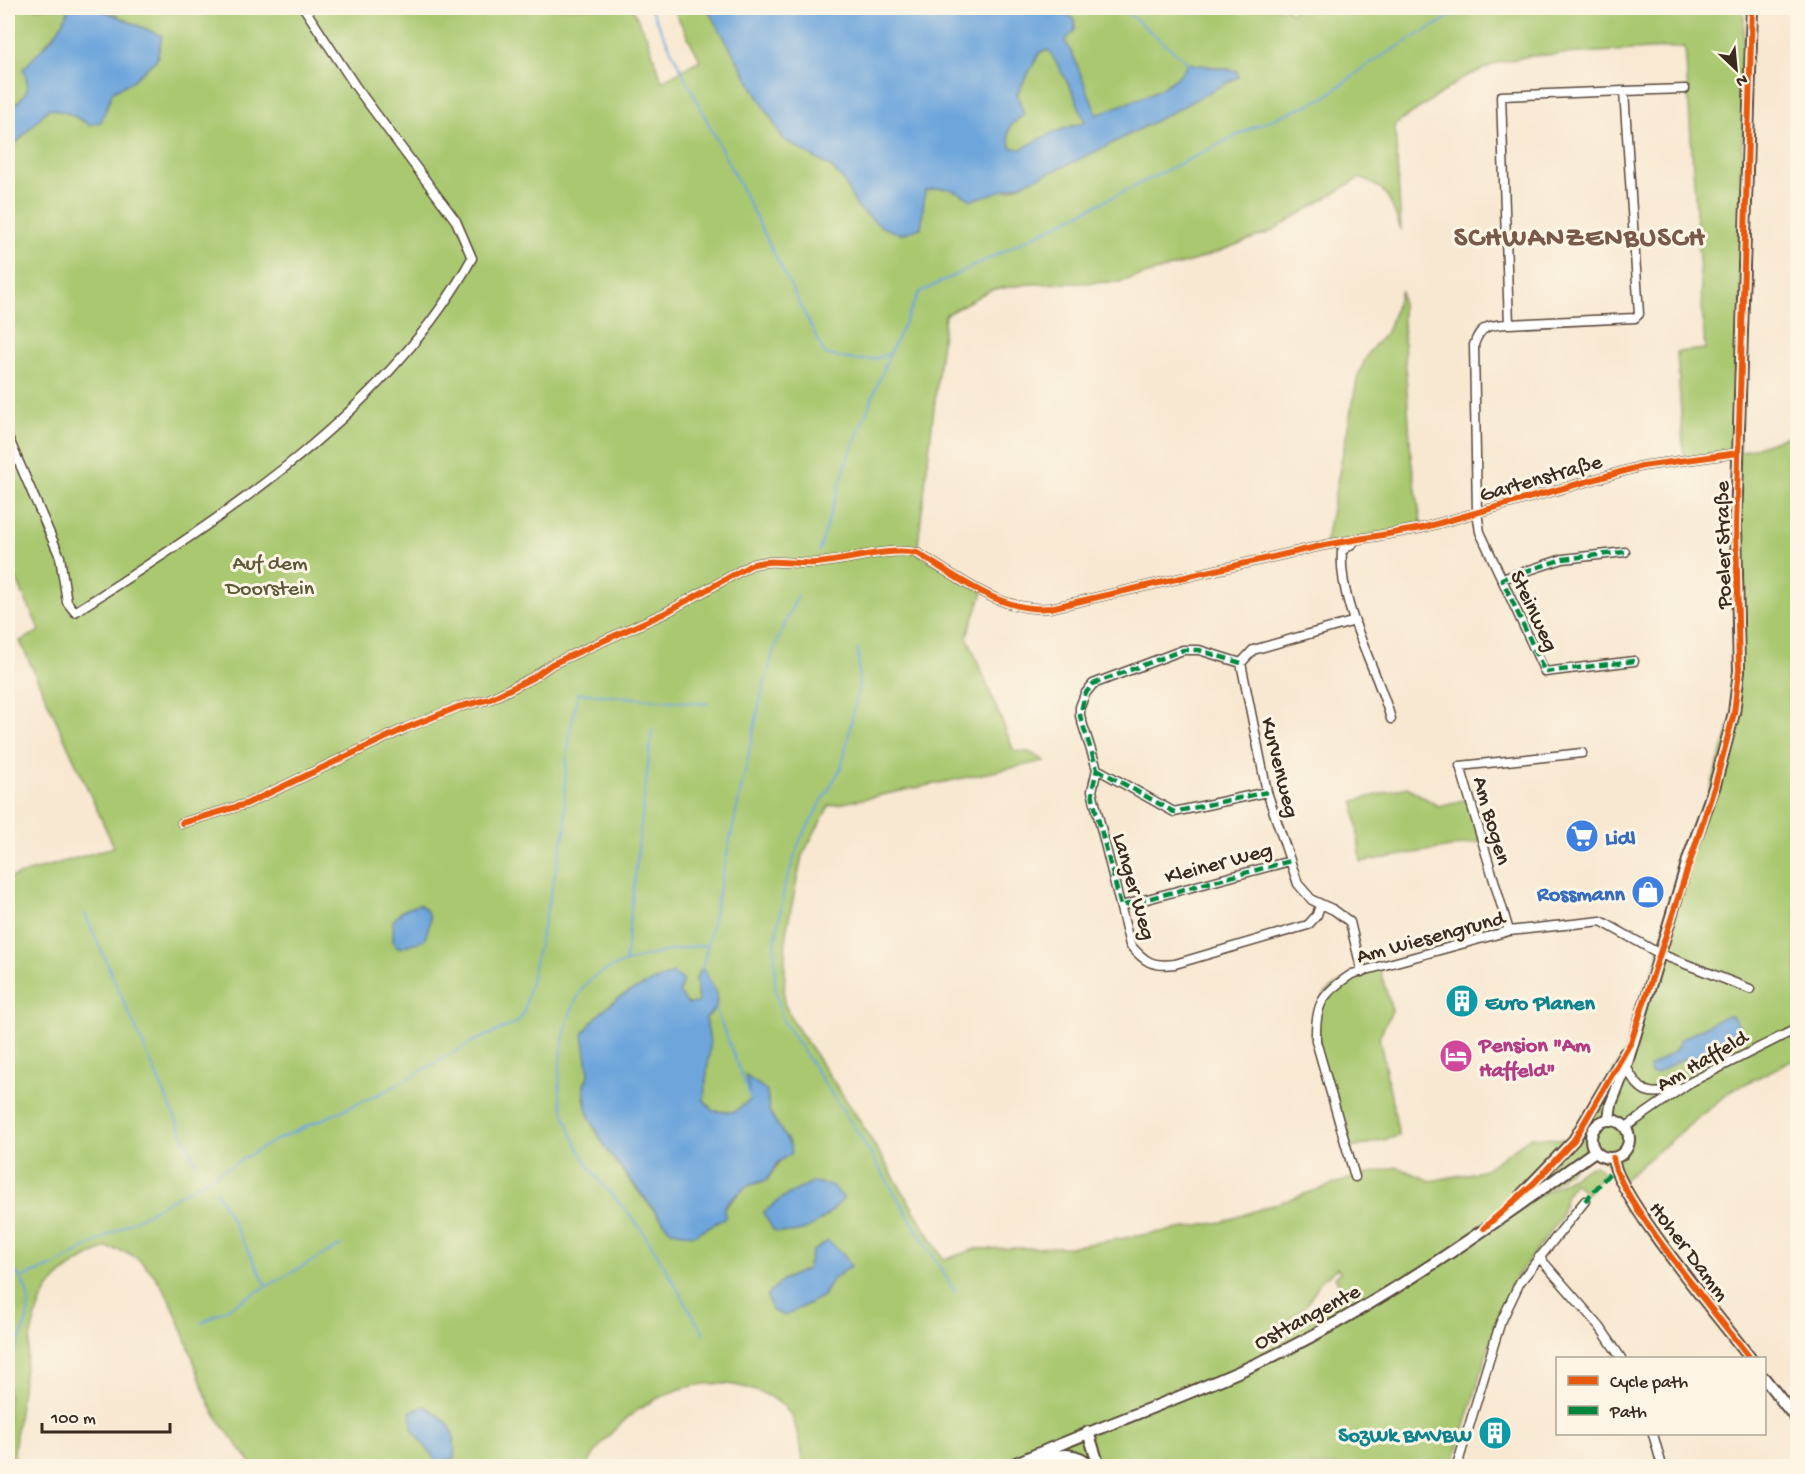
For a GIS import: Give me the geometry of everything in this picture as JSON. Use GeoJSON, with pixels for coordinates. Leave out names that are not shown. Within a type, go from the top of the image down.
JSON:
{"type":"FeatureCollection","features":[{"type":"Feature","properties":{"kind":"main road","name":"Poeler Straße"},"geometry":{"type":"LineString","coordinates":[[1609,1120],[1611,1104],[1626,1066],[1715,785],[1734,713],[1739,671],[1740,624],[1736,525],[1752,8]]}},
{"type":"Feature","properties":{"kind":"main road"},"geometry":{"type":"LineString","coordinates":[[1484,1228],[1534,1183],[1574,1140],[1632,1042]]}},
{"type":"Feature","properties":{"kind":"main road"},"geometry":{"type":"LineString","coordinates":[[1609,1120],[1617,1120],[1626,1127],[1630,1134],[1628,1147],[1613,1158],[1601,1156],[1595,1151],[1591,1140],[1594,1128],[1609,1120]]}},
{"type":"Feature","properties":{"kind":"main road","name":"Osttangente"},"geometry":{"type":"LineString","coordinates":[[1009,1467],[1088,1432],[1214,1382],[1280,1352],[1361,1309],[1595,1151]]}},
{"type":"Feature","properties":{"kind":"main road","name":"Hoher Damm"},"geometry":{"type":"LineString","coordinates":[[1613,1158],[1616,1174],[1633,1204],[1748,1357]]}},
{"type":"Feature","properties":{"kind":"main road"},"geometry":{"type":"LineString","coordinates":[[1766,1381],[1797,1421]]}},
{"type":"Feature","properties":{"kind":"main road"},"geometry":{"type":"LineString","coordinates":[[1088,1432],[1099,1467]]}},
{"type":"Feature","properties":{"kind":"main road"},"geometry":{"type":"LineString","coordinates":[[1022,1461],[1069,1454],[1085,1460],[1091,1467]]}},
{"type":"Feature","properties":{"kind":"street"},"geometry":{"type":"LineString","coordinates":[[8,437],[60,557],[67,602],[75,612],[234,507],[284,468],[390,371],[428,328],[472,258],[456,221],[356,87],[304,8]]}},
{"type":"Feature","properties":{"kind":"street"},"geometry":{"type":"LineString","coordinates":[[1624,90],[1639,315],[1635,318],[1509,324],[1501,96],[1624,90],[1685,89]]}},
{"type":"Feature","properties":{"kind":"street","name":"Steinweg"},"geometry":{"type":"LineString","coordinates":[[1509,324],[1486,326],[1478,332],[1474,345],[1477,512],[1480,532],[1545,672],[1634,662]]}},
{"type":"Feature","properties":{"kind":"street","name":"Gartenstraße"},"geometry":{"type":"LineString","coordinates":[[182,823],[246,804],[406,728],[458,707],[490,699],[532,678],[552,664],[665,613],[751,565],[764,561],[811,563],[904,550],[917,553],[983,592],[1029,610],[1050,608],[1325,545],[1353,542],[1422,528],[1642,466],[1738,453]]}},
{"type":"Feature","properties":{"kind":"street"},"geometry":{"type":"LineString","coordinates":[[1353,542],[1342,551],[1340,569],[1355,621],[1391,719]]}},
{"type":"Feature","properties":{"kind":"street"},"geometry":{"type":"LineString","coordinates":[[1502,579],[1563,559],[1625,552]]}},
{"type":"Feature","properties":{"kind":"street"},"geometry":{"type":"LineString","coordinates":[[1241,663],[1253,650],[1355,621]]}},
{"type":"Feature","properties":{"kind":"street","name":"Langer Weg"},"geometry":{"type":"LineString","coordinates":[[1241,663],[1199,650],[1183,650],[1093,684],[1085,694],[1080,716],[1097,770],[1092,791],[1130,945],[1148,964],[1159,966],[1308,925],[1317,915],[1320,905]]}},
{"type":"Feature","properties":{"kind":"street","name":"Kurvenweg"},"geometry":{"type":"LineString","coordinates":[[1241,663],[1266,792],[1298,884],[1320,905],[1334,910],[1350,922],[1362,972]]}},
{"type":"Feature","properties":{"kind":"street","name":"Am Bogen"},"geometry":{"type":"LineString","coordinates":[[1509,931],[1460,766],[1582,753]]}},
{"type":"Feature","properties":{"kind":"street"},"geometry":{"type":"LineString","coordinates":[[1097,770],[1174,812],[1266,792]]}},
{"type":"Feature","properties":{"kind":"street","name":"Kleiner Weg"},"geometry":{"type":"LineString","coordinates":[[1121,906],[1290,861]]}},
{"type":"Feature","properties":{"kind":"street","name":"Am Wiesengrund"},"geometry":{"type":"LineString","coordinates":[[1355,1177],[1316,1041],[1315,1019],[1321,1000],[1335,985],[1362,972],[1532,926],[1601,921],[1660,954],[1750,989]]}},
{"type":"Feature","properties":{"kind":"street","name":"Am Haffeld"},"geometry":{"type":"LineString","coordinates":[[1626,1127],[1689,1083],[1797,1028]]}},
{"type":"Feature","properties":{"kind":"street"},"geometry":{"type":"LineString","coordinates":[[1626,1066],[1637,1086],[1646,1092],[1661,1094],[1689,1083]]}},
{"type":"Feature","properties":{"kind":"street"},"geometry":{"type":"LineString","coordinates":[[1457,1467],[1500,1324],[1520,1282],[1585,1201]]}},
{"type":"Feature","properties":{"kind":"street"},"geometry":{"type":"LineString","coordinates":[[1539,1257],[1600,1327],[1621,1357]]}},
{"type":"Feature","properties":{"kind":"street"},"geometry":{"type":"LineString","coordinates":[[1653,1435],[1662,1467]]}},
{"type":"Feature","properties":{"kind":"green space"},"geometry":{"type":"Polygon","coordinates":[[[8,8],[69,8],[64,24],[43,47],[26,95],[8,111],[8,8]]]}},
{"type":"Feature","properties":{"kind":"green space","name":"Auf dem Doorstein"},"geometry":{"type":"Polygon","coordinates":[[[98,8],[632,8],[647,37],[662,81],[700,60],[673,8],[707,8],[783,139],[832,168],[843,180],[857,207],[921,228],[924,191],[937,187],[1010,190],[1136,130],[1238,77],[1237,71],[1188,63],[1181,74],[1160,89],[1097,116],[1073,55],[1065,41],[1063,11],[1066,8],[1287,8],[1290,13],[1297,8],[1744,8],[1739,453],[1797,433],[1797,1058],[1729,1092],[1620,1183],[1610,1162],[1602,1160],[1593,1152],[1536,1198],[1589,1167],[1596,1165],[1604,1173],[1587,1194],[1574,1183],[1565,1197],[1560,1219],[1515,1279],[1496,1323],[1453,1466],[803,1466],[798,1435],[792,1417],[781,1404],[756,1391],[732,1384],[707,1384],[682,1389],[659,1398],[637,1411],[617,1427],[600,1446],[587,1466],[254,1466],[215,1415],[180,1322],[158,1280],[144,1264],[128,1253],[106,1248],[88,1256],[63,1273],[44,1296],[28,1349],[14,1451],[15,1466],[8,1466],[8,878],[114,847],[20,641],[40,631],[8,561],[8,152],[49,108],[70,114],[90,125],[113,91],[131,82],[162,36],[98,8]],[[1685,47],[1529,56],[1497,63],[1465,77],[1395,125],[1401,231],[1388,197],[1377,186],[1359,178],[1270,232],[1196,260],[1120,282],[1029,284],[990,290],[945,315],[917,553],[983,592],[967,636],[1014,751],[1029,752],[1045,761],[829,806],[802,856],[786,933],[784,1003],[794,1023],[860,1121],[944,1260],[975,1249],[1069,1247],[1222,1222],[1355,1177],[1397,1167],[1431,1181],[1482,1171],[1531,1137],[1574,1140],[1631,1042],[1734,713],[1738,453],[1684,460],[1677,352],[1705,349],[1685,47]],[[702,969],[696,978],[698,1003],[688,1004],[678,993],[589,1073],[584,1086],[585,1103],[602,1142],[671,1231],[723,1209],[747,1186],[767,1180],[790,1145],[769,1111],[767,1091],[746,1076],[751,1099],[734,1112],[713,1111],[704,1100],[710,1044],[706,1018],[716,1008],[702,969]],[[1337,1268],[1320,1282],[1308,1303],[1268,1338],[1341,1288],[1335,1277],[1340,1273],[1337,1268]],[[807,1269],[783,1280],[801,1308],[823,1296],[831,1281],[807,1269]]]}},
{"type":"Feature","properties":{"kind":"green space"},"geometry":{"type":"Polygon","coordinates":[[[1049,50],[1074,94],[1085,122],[1052,133],[1021,149],[1012,148],[1009,128],[1023,115],[1017,94],[1040,52],[1049,50]]]}},
{"type":"Feature","properties":{"kind":"green space"},"geometry":{"type":"Polygon","coordinates":[[[1401,290],[1411,458],[1422,528],[1325,545],[1358,375],[1369,352],[1388,330],[1401,290]]]}},
{"type":"Feature","properties":{"kind":"green space"},"geometry":{"type":"Polygon","coordinates":[[[1407,787],[1438,806],[1469,799],[1481,842],[1361,862],[1354,801],[1407,787]]]}},
{"type":"Feature","properties":{"kind":"green space"},"geometry":{"type":"Polygon","coordinates":[[[1379,967],[1392,1011],[1379,1037],[1399,1136],[1347,1149],[1324,1074],[1317,1034],[1317,1016],[1321,1001],[1331,988],[1347,979],[1379,967]]]}},
{"type":"Feature","properties":{"kind":"water"},"geometry":{"type":"Polygon","coordinates":[[[69,8],[98,8],[162,36],[157,59],[131,82],[113,91],[101,122],[90,125],[70,114],[49,108],[8,152],[8,111],[23,97],[27,89],[23,69],[56,33],[69,8]]]}},
{"type":"Feature","properties":{"kind":"water"},"geometry":{"type":"Polygon","coordinates":[[[707,8],[1066,8],[1063,11],[1075,20],[1075,30],[1065,41],[1097,115],[1160,89],[1181,73],[1188,63],[1237,71],[1238,77],[1107,146],[1005,190],[971,200],[949,189],[938,188],[925,191],[921,228],[901,234],[882,227],[857,207],[843,180],[832,168],[783,139],[707,8]],[[1049,50],[1040,52],[1017,94],[1024,115],[1009,128],[1012,148],[1021,149],[1052,133],[1085,122],[1074,94],[1049,50]]]}},
{"type":"Feature","properties":{"kind":"water"},"geometry":{"type":"Polygon","coordinates":[[[419,904],[427,912],[430,920],[424,940],[398,948],[393,941],[393,921],[402,911],[419,904]]]}},
{"type":"Feature","properties":{"kind":"water"},"geometry":{"type":"Polygon","coordinates":[[[701,969],[705,971],[717,996],[716,1008],[706,1018],[710,1044],[704,1100],[713,1111],[734,1112],[751,1099],[745,1075],[767,1091],[769,1111],[790,1145],[792,1153],[777,1163],[767,1180],[747,1186],[724,1206],[725,1218],[694,1235],[671,1231],[606,1149],[587,1112],[584,1086],[589,1073],[583,1034],[612,1002],[633,990],[673,973],[683,980],[679,993],[688,1004],[698,1003],[696,978],[701,969]]]}},
{"type":"Feature","properties":{"kind":"water"},"geometry":{"type":"Polygon","coordinates":[[[1725,1016],[1732,1016],[1739,1025],[1735,1031],[1694,1059],[1682,1059],[1656,1074],[1651,1074],[1650,1067],[1676,1050],[1680,1040],[1725,1016]]]}},
{"type":"Feature","properties":{"kind":"water"},"geometry":{"type":"Polygon","coordinates":[[[812,1182],[831,1185],[844,1198],[829,1214],[805,1229],[796,1232],[774,1231],[763,1213],[782,1198],[812,1182]]]}},
{"type":"Feature","properties":{"kind":"water"},"geometry":{"type":"Polygon","coordinates":[[[828,1241],[841,1251],[851,1266],[831,1281],[823,1296],[785,1316],[772,1311],[767,1296],[783,1280],[807,1269],[812,1252],[828,1241]]]}},
{"type":"Feature","properties":{"kind":"water"},"geometry":{"type":"Polygon","coordinates":[[[425,1406],[446,1421],[450,1427],[454,1440],[454,1458],[438,1463],[412,1429],[411,1411],[425,1406]]]}},
{"type":"Feature","properties":{"kind":"waterway"},"geometry":{"type":"LineString","coordinates":[[650,8],[825,354],[857,360],[872,359],[888,354]]}},
{"type":"Feature","properties":{"kind":"waterway"},"geometry":{"type":"LineString","coordinates":[[1122,8],[1188,63]]}},
{"type":"Feature","properties":{"kind":"waterway"},"geometry":{"type":"LineString","coordinates":[[819,551],[847,461],[890,353],[919,293],[1254,127],[1324,98],[1370,63],[1465,8]]}},
{"type":"Feature","properties":{"kind":"waterway"},"geometry":{"type":"LineString","coordinates":[[702,970],[761,697],[775,646],[798,595]]}},
{"type":"Feature","properties":{"kind":"waterway"},"geometry":{"type":"LineString","coordinates":[[858,648],[859,686],[842,766],[800,840],[785,885],[775,942],[775,987],[783,1021],[860,1136],[955,1292]]}},
{"type":"Feature","properties":{"kind":"waterway"},"geometry":{"type":"LineString","coordinates":[[23,1277],[54,1266],[274,1141],[386,1091],[474,1041],[516,1023],[523,1015],[566,826],[567,759],[578,693],[708,704]]}},
{"type":"Feature","properties":{"kind":"waterway"},"geometry":{"type":"LineString","coordinates":[[625,963],[652,730]]}},
{"type":"Feature","properties":{"kind":"waterway"},"geometry":{"type":"LineString","coordinates":[[85,914],[196,1164]]}},
{"type":"Feature","properties":{"kind":"waterway"},"geometry":{"type":"LineString","coordinates":[[704,1334],[643,1232],[599,1180],[582,1154],[563,1109],[559,1080],[564,1036],[573,1008],[586,984],[609,969],[642,957],[706,945]]}},
{"type":"Feature","properties":{"kind":"waterway"},"geometry":{"type":"LineString","coordinates":[[715,1007],[751,1099]]}},
{"type":"Feature","properties":{"kind":"waterway"},"geometry":{"type":"LineString","coordinates":[[216,1191],[267,1286]]}},
{"type":"Feature","properties":{"kind":"waterway"},"geometry":{"type":"LineString","coordinates":[[201,1323],[341,1245]]}},
{"type":"Feature","properties":{"kind":"waterway"},"geometry":{"type":"LineString","coordinates":[[8,1263],[26,1288],[29,1300],[21,1338],[8,1365]]}},
{"type":"Feature","properties":{"kind":"marked path"},"geometry":{"type":"LineString","coordinates":[[1625,552],[1563,559],[1502,579],[1545,672],[1634,661]]}},
{"type":"Feature","properties":{"kind":"marked path"},"geometry":{"type":"LineString","coordinates":[[1241,663],[1199,650],[1183,650],[1093,684],[1085,694],[1080,716],[1097,769],[1092,791],[1094,803],[1121,906],[1290,861]]}},
{"type":"Feature","properties":{"kind":"marked path"},"geometry":{"type":"LineString","coordinates":[[1097,769],[1174,812],[1267,792]]}},
{"type":"Feature","properties":{"kind":"marked path"},"geometry":{"type":"LineString","coordinates":[[1585,1201],[1609,1174]]}},
{"type":"Feature","properties":{"kind":"cycle path"},"geometry":{"type":"LineString","coordinates":[[1484,1228],[1534,1183],[1574,1140],[1631,1042],[1715,785],[1734,713],[1739,671],[1736,525],[1752,8]]}},
{"type":"Feature","properties":{"kind":"cycle path"},"geometry":{"type":"LineString","coordinates":[[182,823],[246,804],[406,728],[458,707],[490,699],[532,678],[552,664],[665,613],[751,565],[759,563],[816,563],[880,553],[917,553],[997,599],[1014,605],[1050,608],[1325,545],[1422,528],[1642,466],[1738,453]]}},
{"type":"Feature","properties":{"kind":"cycle path"},"geometry":{"type":"LineString","coordinates":[[1613,1158],[1619,1176],[1650,1228],[1749,1357]]}},
{"type":"Feature","properties":{"kind":"place","name":"Lidl"},"geometry":{"type":"Point","coordinates":[1582,836]}},
{"type":"Feature","properties":{"kind":"place","name":"Rossmann"},"geometry":{"type":"Point","coordinates":[1648,892]}},
{"type":"Feature","properties":{"kind":"place","name":"Euro Planen"},"geometry":{"type":"Point","coordinates":[1462,1001]}},
{"type":"Feature","properties":{"kind":"place","name":"Pension \"Am Haffeld\""},"geometry":{"type":"Point","coordinates":[1456,1056]}},
{"type":"Feature","properties":{"kind":"place","name":"SozWk BMVBW"},"geometry":{"type":"Point","coordinates":[1495,1433]}},
{"type":"Feature","properties":{"kind":"district","name":"SCHWANZENBUSCH"},"geometry":{"type":"Point","coordinates":[1580,235]}}]}
